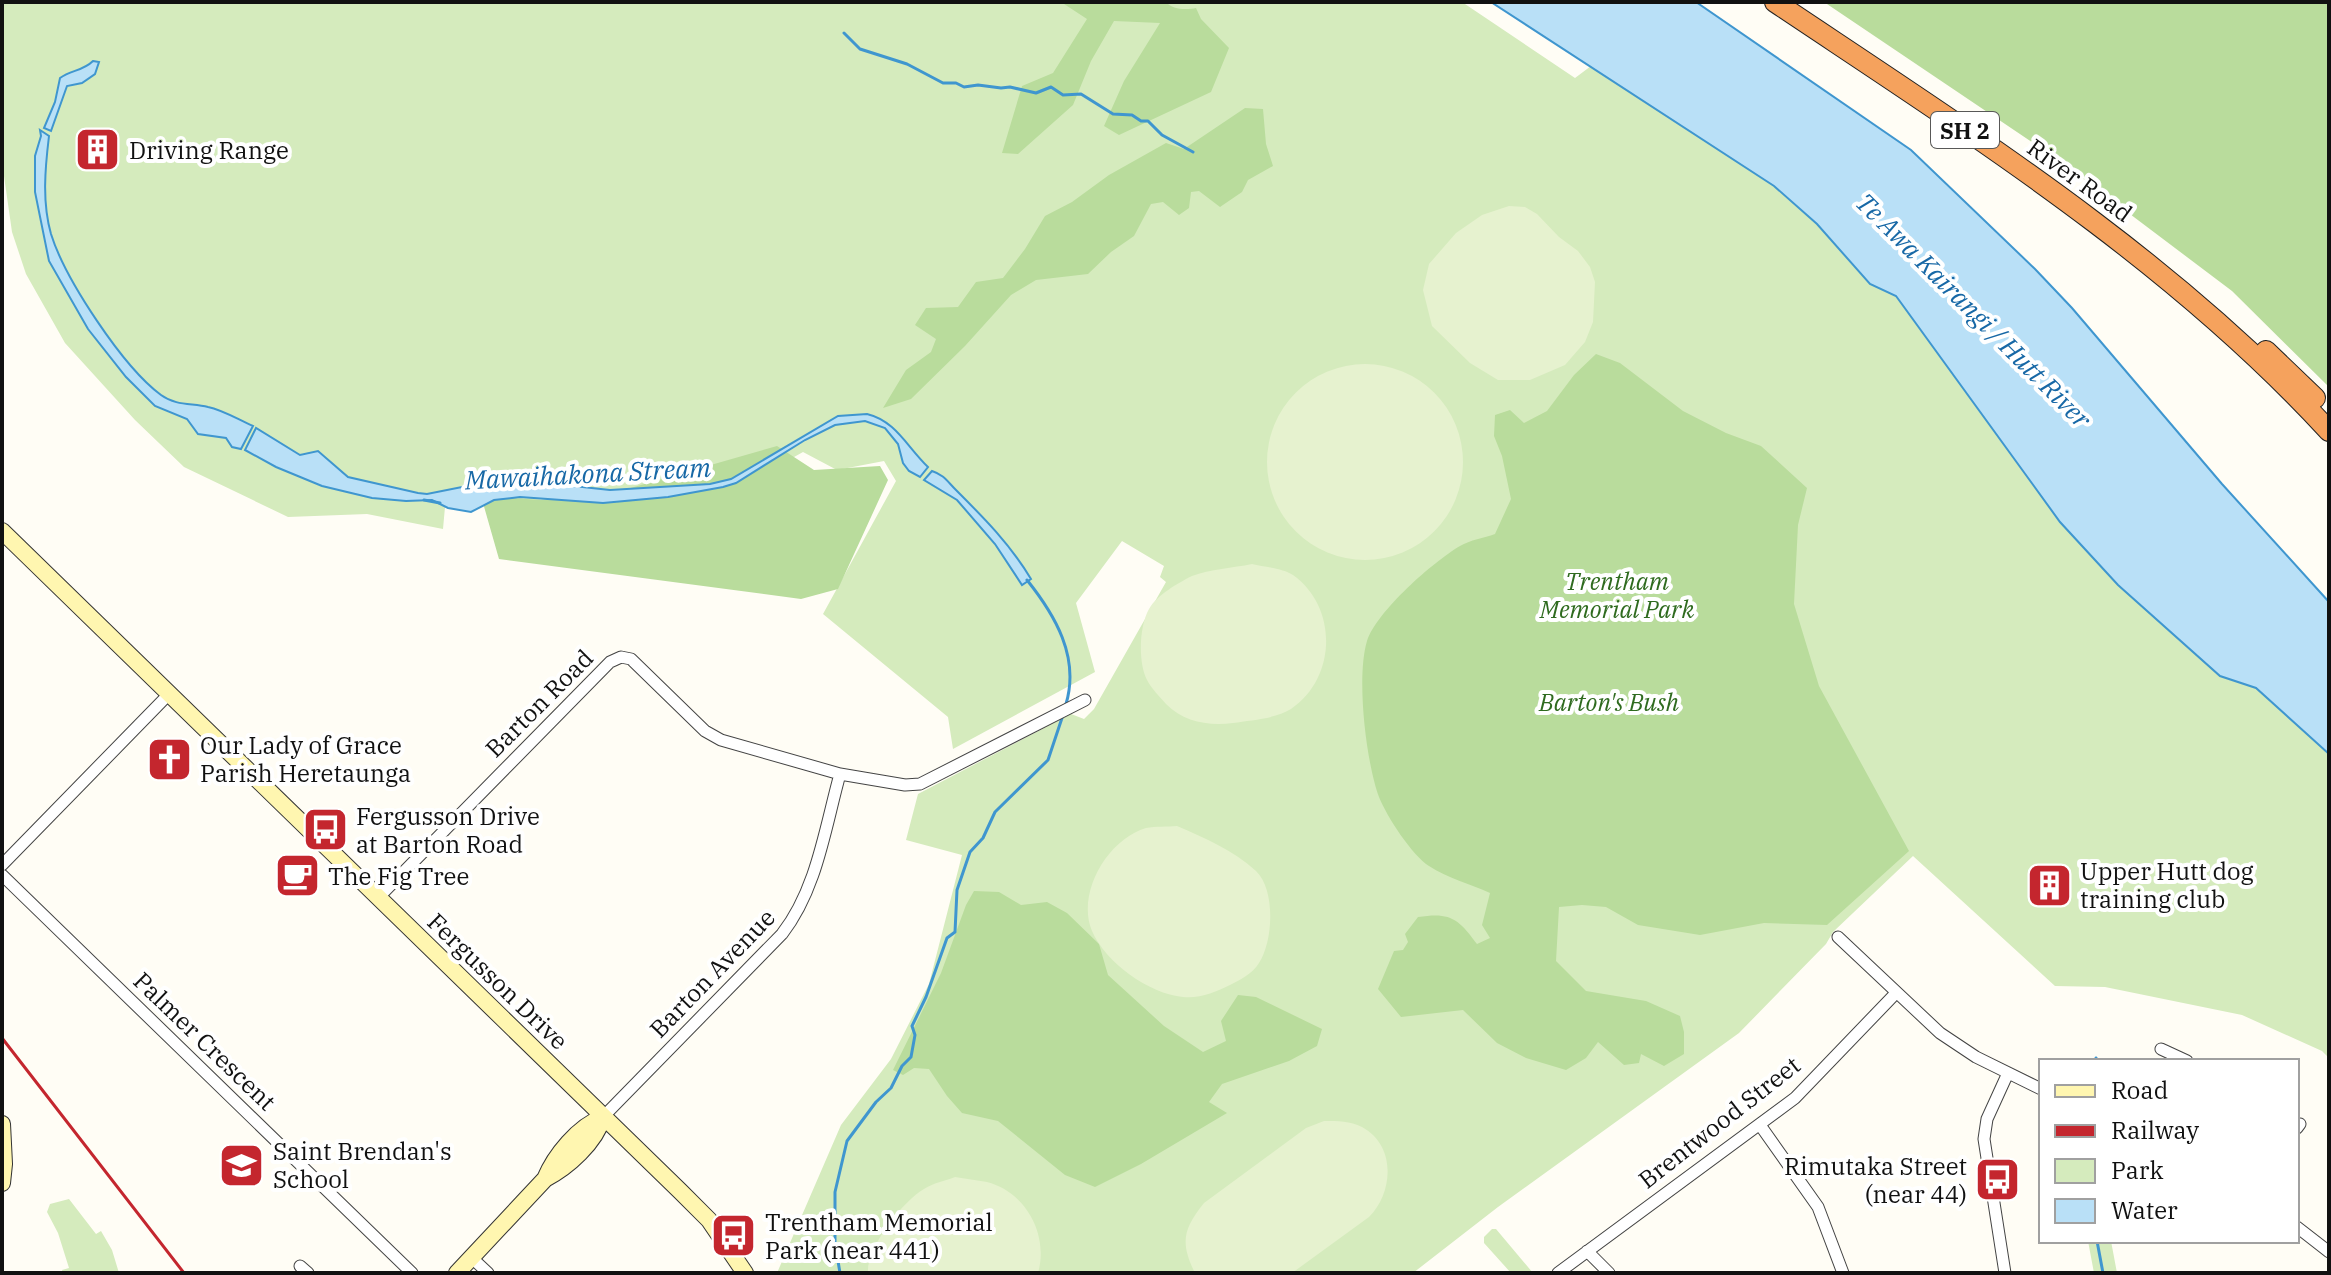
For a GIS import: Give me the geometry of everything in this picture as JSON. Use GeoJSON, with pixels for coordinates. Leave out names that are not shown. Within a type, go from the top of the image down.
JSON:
{"type":"FeatureCollection","features":[{"type":"Feature","properties":{"kind":"highway","name":"River Road"},"geometry":{"type":"LineString","coordinates":[[1775,2],[2047,186],[2110,234],[2223,328],[2329,431]]}},
{"type":"Feature","properties":{"kind":"highway","name":"River Road"},"geometry":{"type":"LineString","coordinates":[[1796,2],[2099,211],[2236,323],[2329,412]]}},
{"type":"Feature","properties":{"kind":"main road","name":"Fergusson Drive"},"geometry":{"type":"LineString","coordinates":[[2,531],[709,1220],[745,1273]]}},
{"type":"Feature","properties":{"kind":"main road"},"geometry":{"type":"LineString","coordinates":[[457,1273],[545,1179],[560,1171],[598,1132],[603,1117]]}},
{"type":"Feature","properties":{"kind":"main road"},"geometry":{"type":"LineString","coordinates":[[2,1124],[2,1183]]}},
{"type":"Feature","properties":{"kind":"street","name":"Barton Road"},"geometry":{"type":"LineString","coordinates":[[378,898],[610,662],[621,657],[631,659],[692,720],[721,740],[840,774]]}},
{"type":"Feature","properties":{"kind":"street"},"geometry":{"type":"LineString","coordinates":[[2,865],[169,694]]}},
{"type":"Feature","properties":{"kind":"street"},"geometry":{"type":"LineString","coordinates":[[840,774],[905,785],[920,784],[1085,700]]}},
{"type":"Feature","properties":{"kind":"street","name":"Barton Avenue"},"geometry":{"type":"LineString","coordinates":[[603,1117],[798,914],[808,893],[840,774]]}},
{"type":"Feature","properties":{"kind":"street","name":"Palmer Crescent"},"geometry":{"type":"LineString","coordinates":[[2,875],[412,1273]]}},
{"type":"Feature","properties":{"kind":"street"},"geometry":{"type":"LineString","coordinates":[[1838,937],[1940,1033],[1976,1057],[2039,1088]]}},
{"type":"Feature","properties":{"kind":"street","name":"Brentwood Street"},"geometry":{"type":"LineString","coordinates":[[1558,1273],[1795,1098],[1896,993]]}},
{"type":"Feature","properties":{"kind":"street"},"geometry":{"type":"LineString","coordinates":[[2161,1049],[2183,1059]]}},
{"type":"Feature","properties":{"kind":"street"},"geometry":{"type":"LineString","coordinates":[[2005,1273],[1984,1139],[1987,1119],[2008,1073]]}},
{"type":"Feature","properties":{"kind":"street"},"geometry":{"type":"LineString","coordinates":[[1760,1125],[1818,1207],[1843,1273]]}},
{"type":"Feature","properties":{"kind":"street"},"geometry":{"type":"LineString","coordinates":[[2299,1229],[2329,1252]]}},
{"type":"Feature","properties":{"kind":"street"},"geometry":{"type":"LineString","coordinates":[[1587,1251],[1609,1273]]}},
{"type":"Feature","properties":{"kind":"street"},"geometry":{"type":"LineString","coordinates":[[472,1258],[488,1273]]}},
{"type":"Feature","properties":{"kind":"green space","name":"Trentham Memorial Park"},"geometry":{"type":"Polygon","coordinates":[[[2,2],[1462,2],[1575,78],[1591,66],[1774,186],[1817,224],[1870,284],[1896,296],[2060,522],[2118,585],[2220,676],[2256,687],[2329,754],[2329,1058],[2322,1051],[2242,1015],[2105,987],[2055,986],[1913,856],[1833,932],[1826,944],[1739,1033],[1498,1207],[1413,1273],[777,1273],[841,1125],[891,1059],[929,984],[962,855],[906,840],[918,794],[1071,714],[1084,719],[1094,709],[1166,582],[1160,577],[1164,566],[1122,541],[1076,603],[1095,672],[953,749],[948,717],[823,614],[896,481],[884,461],[837,470],[803,452],[730,493],[482,502],[445,507],[443,529],[367,514],[288,517],[184,467],[135,420],[65,343],[26,274],[12,232],[2,162],[2,2]]]}},
{"type":"Feature","properties":{"kind":"green space"},"geometry":{"type":"Polygon","coordinates":[[[1061,2],[1166,2],[1176,8],[1196,8],[1201,19],[1229,48],[1211,92],[1119,135],[1104,126],[1124,81],[1160,23],[1114,21],[1091,61],[1073,105],[1018,154],[1002,153],[1022,86],[1053,73],[1087,19],[1061,2]]]}},
{"type":"Feature","properties":{"kind":"green space"},"geometry":{"type":"Polygon","coordinates":[[[1824,2],[2329,2],[2329,387],[2232,291],[2057,159],[1824,2]]]}},
{"type":"Feature","properties":{"kind":"green space"},"geometry":{"type":"Polygon","coordinates":[[[1245,108],[1263,109],[1266,144],[1273,166],[1248,180],[1242,192],[1220,207],[1199,191],[1191,192],[1189,208],[1179,215],[1163,202],[1151,204],[1134,236],[1088,274],[1036,280],[1011,295],[911,399],[883,408],[906,370],[931,352],[936,339],[915,325],[926,308],[958,307],[976,282],[1003,278],[1045,216],[1166,143],[1184,149],[1245,108]]]}},
{"type":"Feature","properties":{"kind":"green space"},"geometry":{"type":"Polygon","coordinates":[[[1509,206],[1525,207],[1537,214],[1578,251],[1590,267],[1595,282],[1593,322],[1585,342],[1565,365],[1530,380],[1498,380],[1470,363],[1432,326],[1423,290],[1429,264],[1456,233],[1482,215],[1509,206]]]}},
{"type":"Feature","properties":{"kind":"green space","name":"Barton's Bush"},"geometry":{"type":"Polygon","coordinates":[[[1596,354],[1620,363],[1683,411],[1726,433],[1761,446],[1807,488],[1798,525],[1794,604],[1819,686],[1909,851],[1827,925],[1764,923],[1700,935],[1638,925],[1606,907],[1559,907],[1556,961],[1586,991],[1646,1001],[1680,1016],[1684,1032],[1684,1054],[1664,1066],[1641,1054],[1639,1063],[1624,1065],[1598,1042],[1586,1058],[1566,1070],[1526,1058],[1497,1043],[1463,1010],[1401,1017],[1378,989],[1394,951],[1403,950],[1408,942],[1405,934],[1418,917],[1446,916],[1464,928],[1477,944],[1490,938],[1482,925],[1490,893],[1443,874],[1422,861],[1388,815],[1379,797],[1370,763],[1362,676],[1367,641],[1394,602],[1449,553],[1464,544],[1495,534],[1511,499],[1502,456],[1494,436],[1495,415],[1510,410],[1524,423],[1547,411],[1574,375],[1596,354]]]}},
{"type":"Feature","properties":{"kind":"green space"},"geometry":{"type":"Polygon","coordinates":[[[1365,364],[1403,371],[1435,392],[1456,424],[1463,462],[1456,500],[1435,532],[1403,553],[1365,560],[1327,553],[1295,532],[1274,500],[1267,462],[1274,424],[1295,392],[1327,371],[1365,364]]]}},
{"type":"Feature","properties":{"kind":"green space"},"geometry":{"type":"Polygon","coordinates":[[[777,446],[814,470],[880,466],[888,480],[838,589],[801,599],[499,559],[481,496],[541,500],[620,491],[777,446]]]}},
{"type":"Feature","properties":{"kind":"green space"},"geometry":{"type":"Polygon","coordinates":[[[1252,564],[1293,575],[1308,589],[1318,605],[1326,642],[1324,661],[1317,679],[1306,696],[1278,715],[1224,724],[1189,719],[1166,704],[1144,673],[1141,654],[1146,616],[1162,594],[1192,576],[1252,564]]]}},
{"type":"Feature","properties":{"kind":"green space"},"geometry":{"type":"Polygon","coordinates":[[[1177,826],[1218,845],[1256,871],[1267,890],[1269,903],[1267,942],[1256,967],[1230,985],[1195,997],[1170,995],[1156,990],[1118,965],[1098,943],[1088,916],[1092,885],[1108,855],[1119,843],[1146,828],[1177,826]]]}},
{"type":"Feature","properties":{"kind":"green space"},"geometry":{"type":"Polygon","coordinates":[[[974,891],[999,892],[1021,905],[1047,902],[1067,913],[1099,944],[1108,975],[1164,1026],[1203,1052],[1226,1041],[1221,1021],[1238,995],[1256,997],[1322,1029],[1317,1046],[1289,1061],[1222,1084],[1209,1102],[1227,1113],[1141,1164],[1095,1187],[1065,1175],[998,1121],[962,1113],[929,1069],[914,1068],[903,1075],[893,1070],[941,973],[974,891]]]}},
{"type":"Feature","properties":{"kind":"green space"},"geometry":{"type":"Polygon","coordinates":[[[1324,1121],[1362,1127],[1381,1146],[1386,1157],[1387,1183],[1369,1217],[1292,1273],[1195,1273],[1187,1253],[1186,1236],[1204,1203],[1306,1128],[1324,1121]]]}},
{"type":"Feature","properties":{"kind":"green space"},"geometry":{"type":"Polygon","coordinates":[[[955,1177],[1001,1187],[1023,1205],[1037,1230],[1041,1259],[1038,1273],[868,1273],[879,1239],[906,1204],[928,1187],[955,1177]]]}},
{"type":"Feature","properties":{"kind":"green space"},"geometry":{"type":"Polygon","coordinates":[[[69,1199],[96,1234],[101,1231],[112,1250],[119,1273],[63,1273],[62,1270],[69,1268],[58,1233],[47,1212],[50,1204],[69,1199]]]}},
{"type":"Feature","properties":{"kind":"green space"},"geometry":{"type":"Polygon","coordinates":[[[1496,1229],[1533,1273],[1511,1273],[1484,1243],[1484,1237],[1496,1229]]]}},
{"type":"Feature","properties":{"kind":"green space"},"geometry":{"type":"Polygon","coordinates":[[[2088,1243],[2111,1243],[2117,1273],[2094,1273],[2088,1243]]]}},
{"type":"Feature","properties":{"kind":"water","name":"Te Awa Kairangi / Hutt River"},"geometry":{"type":"Polygon","coordinates":[[[1491,2],[1696,2],[1911,150],[2072,308],[2222,484],[2329,602],[2329,754],[2256,688],[2220,676],[2118,585],[2060,522],[1896,296],[1870,284],[1817,224],[1774,186],[1491,2]]]}},
{"type":"Feature","properties":{"kind":"water"},"geometry":{"type":"Polygon","coordinates":[[[93,61],[99,62],[95,74],[82,83],[67,86],[51,131],[44,128],[55,102],[60,78],[93,61]]]}},
{"type":"Feature","properties":{"kind":"water"},"geometry":{"type":"Polygon","coordinates":[[[40,130],[49,136],[45,198],[51,234],[69,274],[97,321],[130,364],[161,395],[178,403],[214,408],[253,426],[241,449],[232,447],[226,438],[198,434],[187,419],[155,406],[126,377],[88,329],[49,261],[35,192],[35,156],[40,130]]]}},
{"type":"Feature","properties":{"kind":"water"},"geometry":{"type":"Polygon","coordinates":[[[867,414],[886,422],[928,467],[920,477],[903,463],[898,444],[885,428],[865,421],[835,425],[736,483],[723,487],[668,497],[603,503],[520,497],[494,500],[471,512],[448,508],[432,500],[372,498],[322,486],[245,450],[256,428],[300,455],[318,451],[348,477],[427,494],[472,485],[496,487],[527,481],[610,490],[710,484],[731,479],[838,416],[867,414]]]}},
{"type":"Feature","properties":{"kind":"water"},"geometry":{"type":"Polygon","coordinates":[[[932,471],[940,474],[986,521],[1031,579],[1022,585],[995,544],[957,500],[924,480],[932,471]]]}},
{"type":"Feature","properties":{"kind":"waterway"},"geometry":{"type":"LineString","coordinates":[[844,33],[860,49],[907,64],[943,83],[956,83],[964,87],[1010,87],[1036,93],[1051,87],[1063,95],[1081,94],[1113,114],[1132,115],[1141,121],[1148,121],[1162,135],[1193,152]]}},
{"type":"Feature","properties":{"kind":"waterway","name":"Mawaihakona Stream"},"geometry":{"type":"LineString","coordinates":[[424,500],[440,503]]}},
{"type":"Feature","properties":{"kind":"waterway","name":"Mawaihakona Stream"},"geometry":{"type":"LineString","coordinates":[[1027,580],[1055,622],[1067,653],[1070,670],[1066,704]]}},
{"type":"Feature","properties":{"kind":"waterway","name":"Mawaihakona Stream"},"geometry":{"type":"LineString","coordinates":[[840,1273],[835,1243],[835,1192],[847,1141],[876,1102],[891,1088],[902,1066],[911,1057],[915,1035],[912,1026],[947,938],[955,932],[957,890],[970,852],[983,838],[995,812],[1048,760],[1063,715]]}},
{"type":"Feature","properties":{"kind":"waterway"},"geometry":{"type":"LineString","coordinates":[[2097,1243],[2103,1273]]}},
{"type":"Feature","properties":{"kind":"railway"},"geometry":{"type":"LineString","coordinates":[[2,1038],[184,1273]]}},
{"type":"Feature","properties":{"kind":"place","name":"Driving Range"},"geometry":{"type":"Point","coordinates":[98,150]}},
{"type":"Feature","properties":{"kind":"place","name":"Our Lady of Grace Parish Heretaunga"},"geometry":{"type":"Point","coordinates":[169,759]}},
{"type":"Feature","properties":{"kind":"place","name":"Fergusson Drive at Barton Road"},"geometry":{"type":"Point","coordinates":[325,830]}},
{"type":"Feature","properties":{"kind":"place","name":"The Fig Tree"},"geometry":{"type":"Point","coordinates":[297,876]}},
{"type":"Feature","properties":{"kind":"place","name":"Upper Hutt dog training club"},"geometry":{"type":"Point","coordinates":[2049,885]}},
{"type":"Feature","properties":{"kind":"place","name":"Saint Brendan's School"},"geometry":{"type":"Point","coordinates":[242,1165]}},
{"type":"Feature","properties":{"kind":"place","name":"Rimutaka Street (near 44)"},"geometry":{"type":"Point","coordinates":[1998,1180]}},
{"type":"Feature","properties":{"kind":"place","name":"Trentham Memorial Park (near 441)"},"geometry":{"type":"Point","coordinates":[734,1236]}}]}
